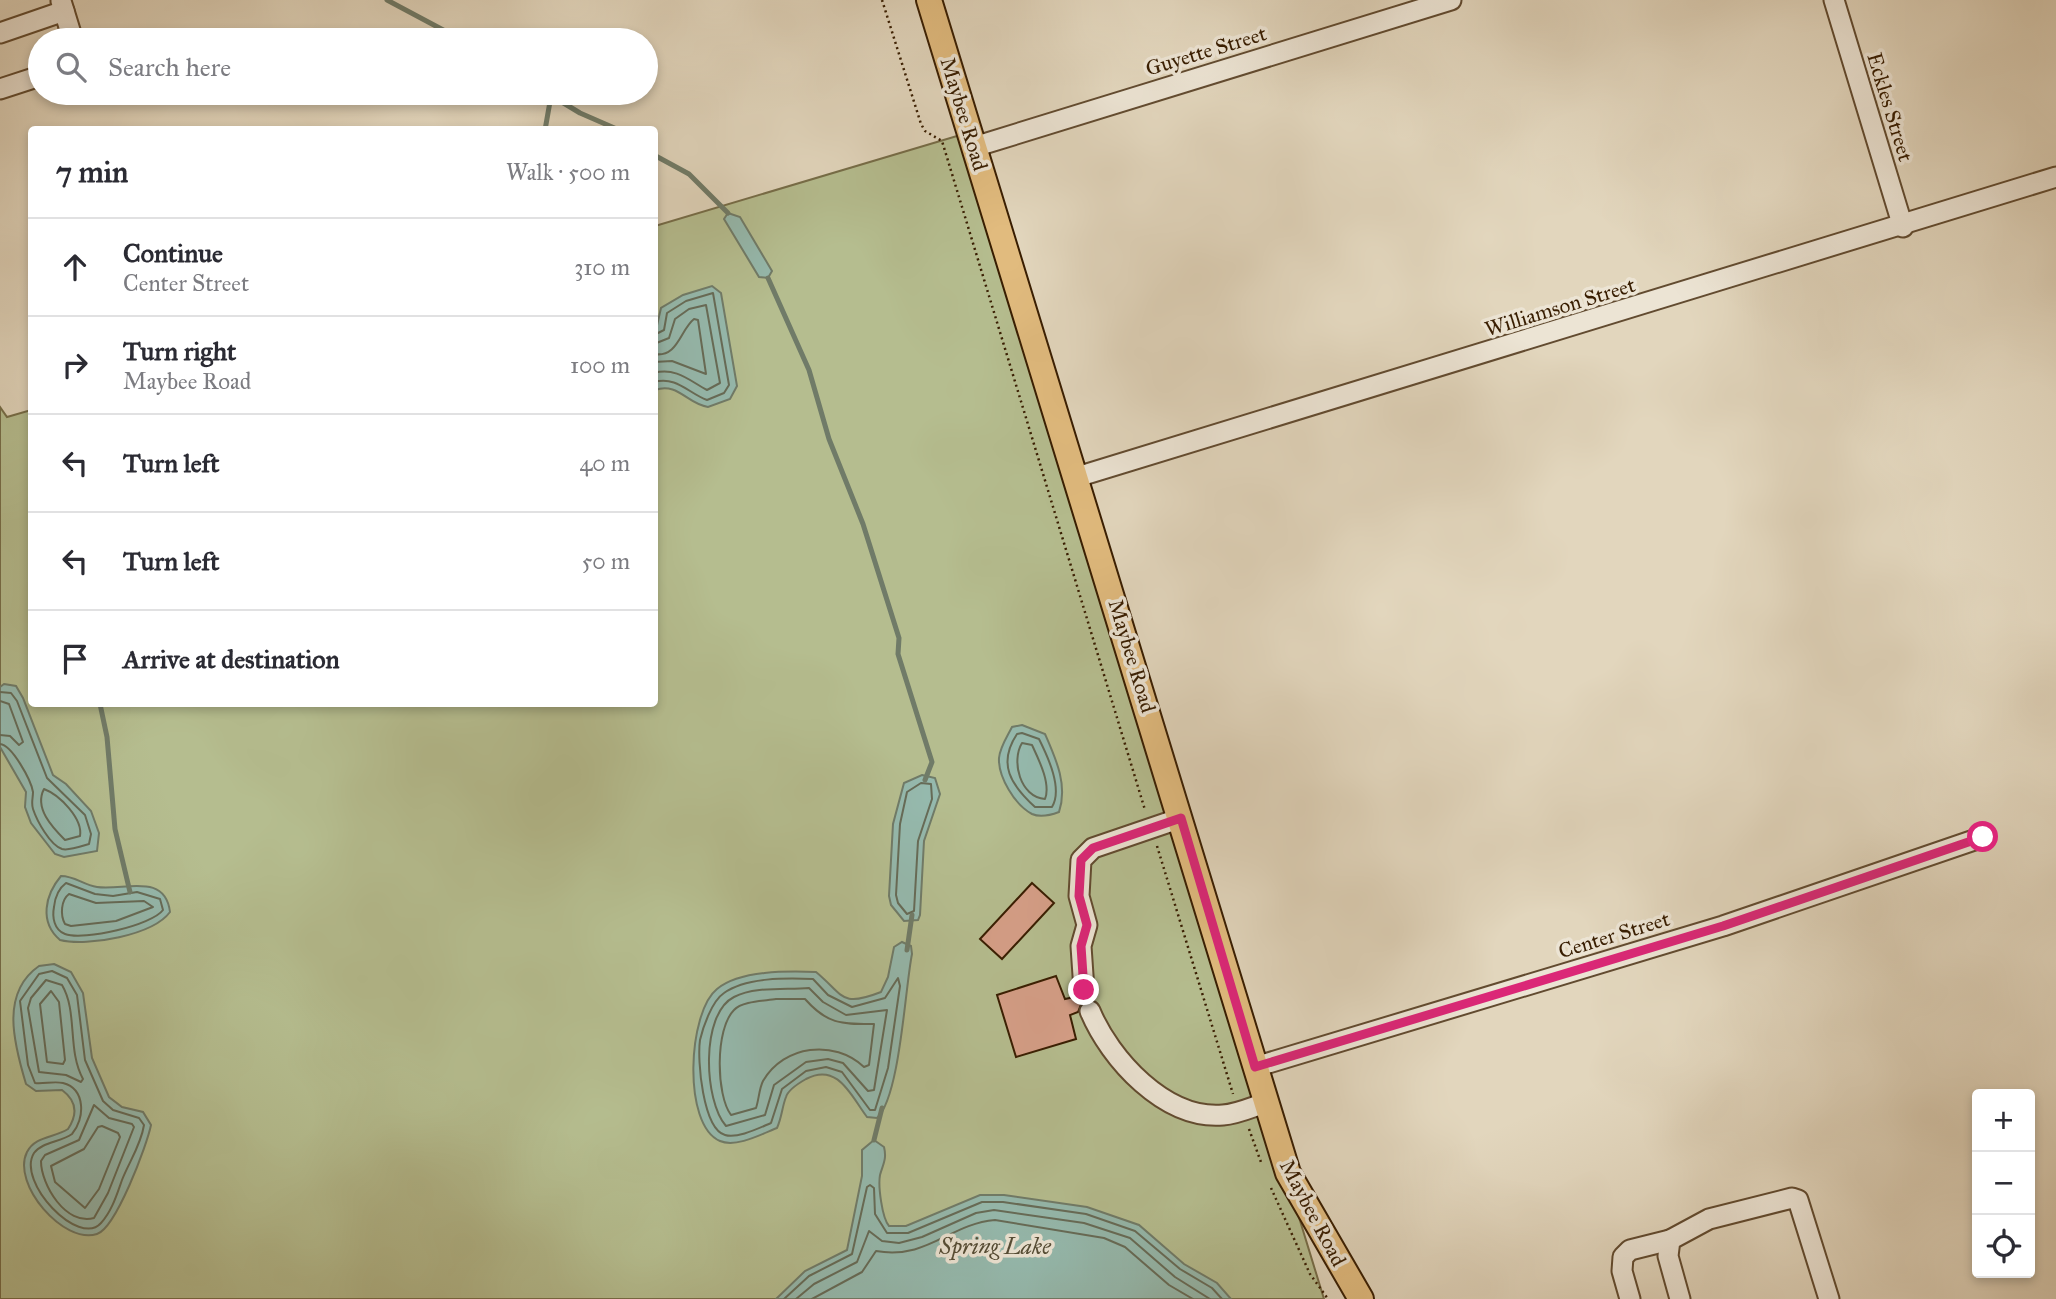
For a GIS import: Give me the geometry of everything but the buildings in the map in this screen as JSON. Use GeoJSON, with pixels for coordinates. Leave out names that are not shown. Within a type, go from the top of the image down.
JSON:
{"type":"FeatureCollection","features":[{"type":"Feature","properties":{"kind":"main road","name":"Maybee Road"},"geometry":{"type":"LineString","coordinates":[[929,0],[1288,1173],[1361,1299]]}},
{"type":"Feature","properties":{"kind":"street","name":"Guyette Street"},"geometry":{"type":"LineString","coordinates":[[974,147],[1451,0]]}},
{"type":"Feature","properties":{"kind":"street","name":"Eckles Street"},"geometry":{"type":"LineString","coordinates":[[1834,0],[1903,227]]}},
{"type":"Feature","properties":{"kind":"street"},"geometry":{"type":"LineString","coordinates":[[0,33],[62,6],[69,28]]}},
{"type":"Feature","properties":{"kind":"street"},"geometry":{"type":"LineString","coordinates":[[0,89],[28,80]]}},
{"type":"Feature","properties":{"kind":"street","name":"Williamson Street"},"geometry":{"type":"LineString","coordinates":[[1077,477],[1903,227],[2056,177]]}},
{"type":"Feature","properties":{"kind":"street"},"geometry":{"type":"LineString","coordinates":[[1084,990],[1081,946],[1087,925],[1079,896],[1081,860],[1093,848],[1181,818]]}},
{"type":"Feature","properties":{"kind":"street","name":"Center Street"},"geometry":{"type":"LineString","coordinates":[[1255,1067],[1723,926],[1983,837]]}},
{"type":"Feature","properties":{"kind":"street"},"geometry":{"type":"LineString","coordinates":[[1090,1011],[1111,1051],[1151,1091],[1198,1112],[1221,1115],[1265,1103]]}},
{"type":"Feature","properties":{"kind":"street"},"geometry":{"type":"LineString","coordinates":[[1630,1299],[1622,1271],[1623,1257],[1630,1250],[1670,1240],[1709,1220],[1792,1198],[1798,1200],[1806,1221],[1829,1299]]}},
{"type":"Feature","properties":{"kind":"street"},"geometry":{"type":"LineString","coordinates":[[1670,1240],[1668,1256],[1680,1299]]}},
{"type":"Feature","properties":{"kind":"path"},"geometry":{"type":"LineString","coordinates":[[882,0],[921,124],[925,131],[942,141],[1151,828],[1240,1111],[1263,1166]]}},
{"type":"Feature","properties":{"kind":"path"},"geometry":{"type":"LineString","coordinates":[[1268,1179],[1284,1222],[1310,1274],[1328,1299]]}},
{"type":"Feature","properties":{"kind":"green space"},"geometry":{"type":"Polygon","coordinates":[[[967,133],[1324,1299],[0,1299],[0,407],[7,417],[28,411],[28,707],[658,707],[658,225],[967,133]]]}},
{"type":"Feature","properties":{"kind":"water"},"geometry":{"type":"Polygon","coordinates":[[[728,213],[740,217],[772,271],[768,278],[759,277],[724,219],[728,213]]]}},
{"type":"Feature","properties":{"kind":"water"},"geometry":{"type":"Polygon","coordinates":[[[712,286],[721,293],[737,386],[730,399],[708,407],[676,391],[658,389],[658,321],[661,308],[683,295],[712,286]]]}},
{"type":"Feature","properties":{"kind":"water"},"geometry":{"type":"Polygon","coordinates":[[[4,684],[16,686],[23,698],[53,775],[66,784],[91,811],[99,833],[97,851],[64,857],[55,854],[31,823],[25,807],[26,792],[0,747],[0,687],[4,684]]]}},
{"type":"Feature","properties":{"kind":"water"},"geometry":{"type":"Polygon","coordinates":[[[1022,725],[1045,734],[1049,743],[1061,782],[1059,812],[1042,816],[1032,814],[1014,797],[1001,774],[1001,750],[1012,727],[1022,725]]]}},
{"type":"Feature","properties":{"kind":"water"},"geometry":{"type":"Polygon","coordinates":[[[922,775],[935,778],[940,794],[924,841],[920,915],[918,920],[904,921],[891,905],[889,896],[893,824],[904,783],[922,775]]]}},
{"type":"Feature","properties":{"kind":"water"},"geometry":{"type":"Polygon","coordinates":[[[61,876],[97,887],[152,888],[167,900],[170,912],[162,920],[135,933],[87,942],[60,940],[49,925],[47,908],[51,891],[61,876]]]}},
{"type":"Feature","properties":{"kind":"water"},"geometry":{"type":"Polygon","coordinates":[[[902,942],[911,946],[912,954],[900,1041],[891,1088],[885,1106],[877,1118],[867,1117],[849,1091],[835,1078],[817,1075],[803,1081],[787,1094],[777,1128],[734,1143],[720,1141],[708,1131],[699,1114],[693,1068],[700,1020],[707,1001],[717,989],[738,978],[751,975],[816,972],[844,997],[868,997],[881,992],[888,977],[894,947],[902,942]]]}},
{"type":"Feature","properties":{"kind":"water"},"geometry":{"type":"Polygon","coordinates":[[[54,964],[71,972],[83,993],[92,1058],[109,1097],[122,1107],[143,1112],[151,1125],[144,1150],[121,1202],[105,1228],[97,1234],[84,1235],[56,1221],[33,1195],[24,1165],[30,1147],[68,1129],[74,1113],[71,1099],[62,1090],[36,1091],[26,1084],[17,1052],[13,1020],[19,990],[27,977],[39,966],[54,964]]]}},
{"type":"Feature","properties":{"kind":"water","name":"Spring Lake"},"geometry":{"type":"Polygon","coordinates":[[[874,1140],[884,1147],[885,1151],[880,1186],[883,1209],[889,1226],[906,1226],[980,1195],[1004,1195],[1087,1207],[1139,1225],[1184,1264],[1217,1283],[1231,1299],[776,1299],[805,1271],[847,1250],[862,1176],[862,1150],[874,1140]]]}},
{"type":"Feature","properties":{"kind":"waterway"},"geometry":{"type":"LineString","coordinates":[[387,0],[440,28]]}},
{"type":"Feature","properties":{"kind":"waterway"},"geometry":{"type":"LineString","coordinates":[[546,126],[549,105]]}},
{"type":"Feature","properties":{"kind":"waterway"},"geometry":{"type":"LineString","coordinates":[[567,105],[610,126]]}},
{"type":"Feature","properties":{"kind":"waterway"},"geometry":{"type":"LineString","coordinates":[[658,157],[689,174],[728,213]]}},
{"type":"Feature","properties":{"kind":"waterway"},"geometry":{"type":"LineString","coordinates":[[768,278],[809,370],[829,439],[863,524],[899,638],[898,654],[932,762],[925,780]]}},
{"type":"Feature","properties":{"kind":"waterway"},"geometry":{"type":"LineString","coordinates":[[101,707],[107,737],[115,829],[130,892]]}},
{"type":"Feature","properties":{"kind":"waterway"},"geometry":{"type":"LineString","coordinates":[[907,950],[912,915]]}},
{"type":"Feature","properties":{"kind":"waterway"},"geometry":{"type":"LineString","coordinates":[[874,1140],[882,1108]]}},
{"type":"Feature","properties":{"kind":"route"},"geometry":{"type":"LineString","coordinates":[[1084,990],[1081,946],[1087,925],[1079,896],[1081,860],[1093,848],[1181,818],[1255,1067],[1723,926],[1983,837]]}}]}
